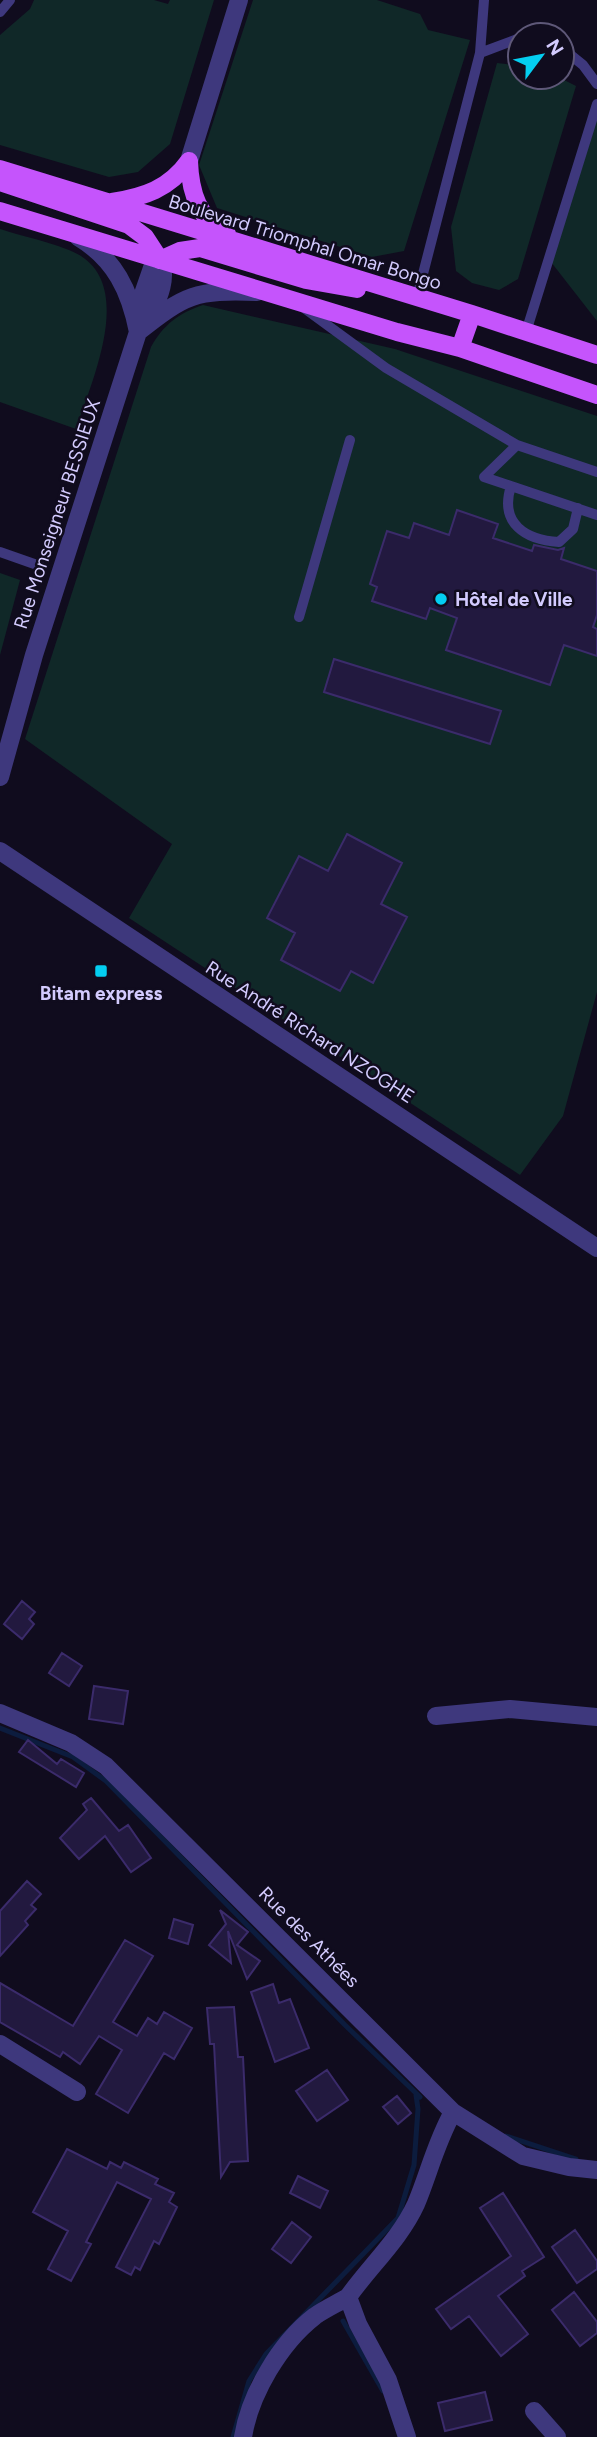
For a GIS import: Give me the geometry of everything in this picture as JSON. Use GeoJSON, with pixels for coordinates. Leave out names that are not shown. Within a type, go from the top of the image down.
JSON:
{"type":"FeatureCollection","features":[{"type":"Feature","properties":{"kind":"main road"},"geometry":{"type":"LineString","coordinates":[[104,203],[131,200],[156,191],[180,173],[189,161]]}},
{"type":"Feature","properties":{"kind":"main road"},"geometry":{"type":"LineString","coordinates":[[189,161],[193,194],[208,220],[246,246]]}},
{"type":"Feature","properties":{"kind":"main road","name":"Boulevard Triomphal Omar Bongo"},"geometry":{"type":"LineString","coordinates":[[0,169],[597,355]]}},
{"type":"Feature","properties":{"kind":"main road"},"geometry":{"type":"LineString","coordinates":[[0,183],[129,225],[145,237],[160,260]]}},
{"type":"Feature","properties":{"kind":"main road"},"geometry":{"type":"LineString","coordinates":[[0,211],[267,293],[460,348],[597,395]]}},
{"type":"Feature","properties":{"kind":"main road"},"geometry":{"type":"LineString","coordinates":[[160,260],[180,251],[200,248],[327,285],[389,289]]}},
{"type":"Feature","properties":{"kind":"main road"},"geometry":{"type":"LineString","coordinates":[[460,348],[472,314]]}},
{"type":"Feature","properties":{"kind":"street"},"geometry":{"type":"LineString","coordinates":[[189,161],[239,0]]}},
{"type":"Feature","properties":{"kind":"street"},"geometry":{"type":"LineString","coordinates":[[68,232],[96,250],[116,271],[126,288],[138,330],[181,300],[198,293],[267,293]]}},
{"type":"Feature","properties":{"kind":"street","name":"Rue Monseigneur BESSIEUX"},"geometry":{"type":"LineString","coordinates":[[0,777],[34,655],[138,330],[152,268],[160,260]]}},
{"type":"Feature","properties":{"kind":"street","name":"Rue André Richard NZOGHE"},"geometry":{"type":"LineString","coordinates":[[0,851],[597,1248]]}},
{"type":"Feature","properties":{"kind":"street"},"geometry":{"type":"LineString","coordinates":[[436,1716],[510,1709],[597,1717]]}},
{"type":"Feature","properties":{"kind":"street","name":"Rue des Athées"},"geometry":{"type":"LineString","coordinates":[[0,1713],[71,1743],[106,1766],[453,2112],[523,2156],[569,2167],[597,2169]]}},
{"type":"Feature","properties":{"kind":"street"},"geometry":{"type":"LineString","coordinates":[[0,2044],[77,2092]]}},
{"type":"Feature","properties":{"kind":"street"},"geometry":{"type":"LineString","coordinates":[[243,2437],[253,2401],[280,2354],[316,2315],[348,2297],[400,2231],[416,2204],[440,2136],[453,2112]]}},
{"type":"Feature","properties":{"kind":"street"},"geometry":{"type":"LineString","coordinates":[[348,2297],[358,2324],[388,2380],[407,2437]]}},
{"type":"Feature","properties":{"kind":"street"},"geometry":{"type":"LineString","coordinates":[[534,2411],[556,2437]]}},
{"type":"Feature","properties":{"kind":"lane"},"geometry":{"type":"LineString","coordinates":[[0,12],[10,0]]}},
{"type":"Feature","properties":{"kind":"lane"},"geometry":{"type":"LineString","coordinates":[[417,298],[480,53],[484,0]]}},
{"type":"Feature","properties":{"kind":"lane"},"geometry":{"type":"LineString","coordinates":[[480,53],[506,43]]}},
{"type":"Feature","properties":{"kind":"lane"},"geometry":{"type":"LineString","coordinates":[[576,59],[597,83]]}},
{"type":"Feature","properties":{"kind":"lane"},"geometry":{"type":"LineString","coordinates":[[526,332],[597,104]]}},
{"type":"Feature","properties":{"kind":"lane"},"geometry":{"type":"LineString","coordinates":[[293,300],[386,368],[517,445],[597,472]]}},
{"type":"Feature","properties":{"kind":"lane"},"geometry":{"type":"LineString","coordinates":[[299,617],[350,440]]}},
{"type":"Feature","properties":{"kind":"lane"},"geometry":{"type":"LineString","coordinates":[[517,445],[484,477],[597,515]]}},
{"type":"Feature","properties":{"kind":"lane"},"geometry":{"type":"LineString","coordinates":[[511,486],[506,501],[512,521],[533,540],[559,542],[573,528],[578,508]]}},
{"type":"Feature","properties":{"kind":"lane"},"geometry":{"type":"LineString","coordinates":[[0,552],[40,566]]}},
{"type":"Feature","properties":{"kind":"green space"},"geometry":{"type":"Polygon","coordinates":[[[34,0],[154,0],[168,4],[170,0],[214,0],[170,144],[138,172],[109,177],[0,145],[0,35],[30,9],[34,0]]]}},
{"type":"Feature","properties":{"kind":"green space"},"geometry":{"type":"Polygon","coordinates":[[[253,0],[377,0],[420,14],[428,30],[470,40],[404,251],[372,257],[217,208],[199,165],[253,0]]]}},
{"type":"Feature","properties":{"kind":"green space"},"geometry":{"type":"Polygon","coordinates":[[[497,63],[506,64],[506,91],[574,91],[518,279],[499,290],[472,283],[456,271],[451,227],[497,63]]]}},
{"type":"Feature","properties":{"kind":"green space"},"geometry":{"type":"Polygon","coordinates":[[[597,106],[597,321],[551,262],[597,106]]]}},
{"type":"Feature","properties":{"kind":"green space"},"geometry":{"type":"Polygon","coordinates":[[[0,229],[53,244],[81,256],[97,271],[105,291],[107,314],[104,338],[76,429],[0,402],[0,229]]]}},
{"type":"Feature","properties":{"kind":"green space"},"geometry":{"type":"Polygon","coordinates":[[[203,305],[395,349],[597,416],[597,992],[563,1116],[520,1175],[129,918],[172,844],[25,739],[151,347],[173,321],[203,305]]]}},
{"type":"Feature","properties":{"kind":"green space"},"geometry":{"type":"Polygon","coordinates":[[[0,573],[20,580],[0,655],[0,573]]]}},
{"type":"Feature","properties":{"kind":"building","name":"Hôtel de Ville"},"geometry":{"type":"Polygon","coordinates":[[[457,510],[498,524],[493,538],[532,551],[534,545],[558,550],[564,548],[561,559],[597,571],[597,615],[593,627],[597,629],[597,656],[564,645],[550,685],[446,650],[457,618],[430,608],[426,619],[372,601],[377,587],[370,584],[387,531],[409,538],[414,523],[449,535],[457,510]]]}},
{"type":"Feature","properties":{"kind":"building"},"geometry":{"type":"Polygon","coordinates":[[[334,659],[501,711],[490,744],[324,692],[334,659]]]}},
{"type":"Feature","properties":{"kind":"building"},"geometry":{"type":"Polygon","coordinates":[[[347,834],[402,863],[381,904],[407,917],[373,983],[351,971],[340,991],[281,960],[295,933],[267,918],[299,856],[328,871],[347,834]]]}},
{"type":"Feature","properties":{"kind":"building"},"geometry":{"type":"Polygon","coordinates":[[[22,1601],[35,1612],[29,1619],[34,1624],[22,1639],[4,1624],[22,1601]]]}},
{"type":"Feature","properties":{"kind":"building"},"geometry":{"type":"Polygon","coordinates":[[[62,1653],[82,1666],[69,1686],[49,1673],[62,1653]]]}},
{"type":"Feature","properties":{"kind":"building"},"geometry":{"type":"Polygon","coordinates":[[[94,1686],[128,1691],[123,1724],[89,1719],[94,1686]]]}},
{"type":"Feature","properties":{"kind":"building"},"geometry":{"type":"Polygon","coordinates":[[[28,1740],[57,1764],[61,1759],[84,1773],[76,1787],[19,1752],[28,1740]]]}},
{"type":"Feature","properties":{"kind":"building"},"geometry":{"type":"Polygon","coordinates":[[[91,1798],[119,1831],[128,1825],[151,1858],[131,1872],[105,1836],[79,1859],[60,1838],[87,1810],[83,1804],[91,1798]]]}},
{"type":"Feature","properties":{"kind":"building"},"geometry":{"type":"Polygon","coordinates":[[[27,1881],[41,1894],[31,1905],[36,1909],[25,1921],[28,1925],[0,1956],[0,1911],[27,1881]]]}},
{"type":"Feature","properties":{"kind":"building"},"geometry":{"type":"Polygon","coordinates":[[[220,1910],[248,1932],[237,1945],[260,1961],[247,1979],[228,1931],[231,1963],[209,1945],[226,1924],[220,1910]]]}},
{"type":"Feature","properties":{"kind":"building"},"geometry":{"type":"Polygon","coordinates":[[[174,1919],[193,1925],[188,1944],[169,1938],[174,1919]]]}},
{"type":"Feature","properties":{"kind":"building"},"geometry":{"type":"Polygon","coordinates":[[[125,1940],[153,1956],[113,2022],[137,2036],[148,2018],[157,2024],[164,2012],[192,2028],[174,2059],[164,2053],[128,2113],[96,2094],[122,2050],[99,2036],[80,2064],[63,2052],[60,2057],[0,2022],[0,1983],[73,2026],[125,1940]]]}},
{"type":"Feature","properties":{"kind":"building"},"geometry":{"type":"Polygon","coordinates":[[[273,1984],[279,2003],[290,1999],[309,2048],[275,2062],[251,1992],[273,1984]]]}},
{"type":"Feature","properties":{"kind":"building"},"geometry":{"type":"Polygon","coordinates":[[[234,2007],[238,2057],[243,2057],[248,2161],[230,2162],[221,2177],[214,2044],[210,2044],[207,2008],[234,2007]]]}},
{"type":"Feature","properties":{"kind":"building"},"geometry":{"type":"Polygon","coordinates":[[[327,2070],[348,2100],[317,2121],[296,2091],[327,2070]]]}},
{"type":"Feature","properties":{"kind":"building"},"geometry":{"type":"Polygon","coordinates":[[[397,2096],[411,2113],[398,2124],[383,2107],[397,2096]]]}},
{"type":"Feature","properties":{"kind":"building"},"geometry":{"type":"Polygon","coordinates":[[[67,2149],[107,2169],[110,2162],[121,2168],[124,2162],[158,2179],[155,2184],[174,2193],[169,2202],[177,2207],[159,2244],[154,2241],[140,2270],[135,2267],[131,2275],[116,2267],[151,2199],[117,2182],[86,2242],[91,2244],[71,2281],[48,2269],[68,2231],[33,2212],[67,2149]]]}},
{"type":"Feature","properties":{"kind":"building"},"geometry":{"type":"Polygon","coordinates":[[[298,2176],[328,2191],[320,2208],[290,2193],[298,2176]]]}},
{"type":"Feature","properties":{"kind":"building"},"geometry":{"type":"Polygon","coordinates":[[[503,2193],[544,2257],[522,2271],[525,2276],[498,2296],[528,2334],[501,2356],[469,2316],[451,2329],[436,2309],[511,2256],[480,2208],[503,2193]]]}},
{"type":"Feature","properties":{"kind":"building"},"geometry":{"type":"Polygon","coordinates":[[[292,2222],[311,2237],[291,2263],[272,2249],[292,2222]]]}},
{"type":"Feature","properties":{"kind":"building"},"geometry":{"type":"Polygon","coordinates":[[[575,2230],[597,2261],[597,2269],[577,2283],[552,2247],[575,2230]]]}},
{"type":"Feature","properties":{"kind":"building"},"geometry":{"type":"Polygon","coordinates":[[[574,2292],[597,2322],[597,2333],[580,2346],[552,2310],[574,2292]]]}},
{"type":"Feature","properties":{"kind":"building"},"geometry":{"type":"Polygon","coordinates":[[[485,2392],[492,2420],[445,2431],[438,2403],[485,2392]]]}},
{"type":"Feature","properties":{"kind":"waterway"},"geometry":{"type":"LineString","coordinates":[[0,1728],[73,1757],[106,1781],[345,2025],[420,2097]]}},
{"type":"Feature","properties":{"kind":"waterway"},"geometry":{"type":"LineString","coordinates":[[233,2437],[249,2381],[266,2354],[398,2218],[414,2165],[418,2109],[416,2095]]}},
{"type":"Feature","properties":{"kind":"waterway"},"geometry":{"type":"LineString","coordinates":[[506,2136],[576,2159]]}},
{"type":"Feature","properties":{"kind":"waterway"},"geometry":{"type":"LineString","coordinates":[[343,2321],[383,2391]]}},
{"type":"Feature","properties":{"kind":"place","name":"Hôtel de Ville"},"geometry":{"type":"Point","coordinates":[441,599]}},
{"type":"Feature","properties":{"kind":"place","name":"Bitam express"},"geometry":{"type":"Point","coordinates":[101,971]}}]}
